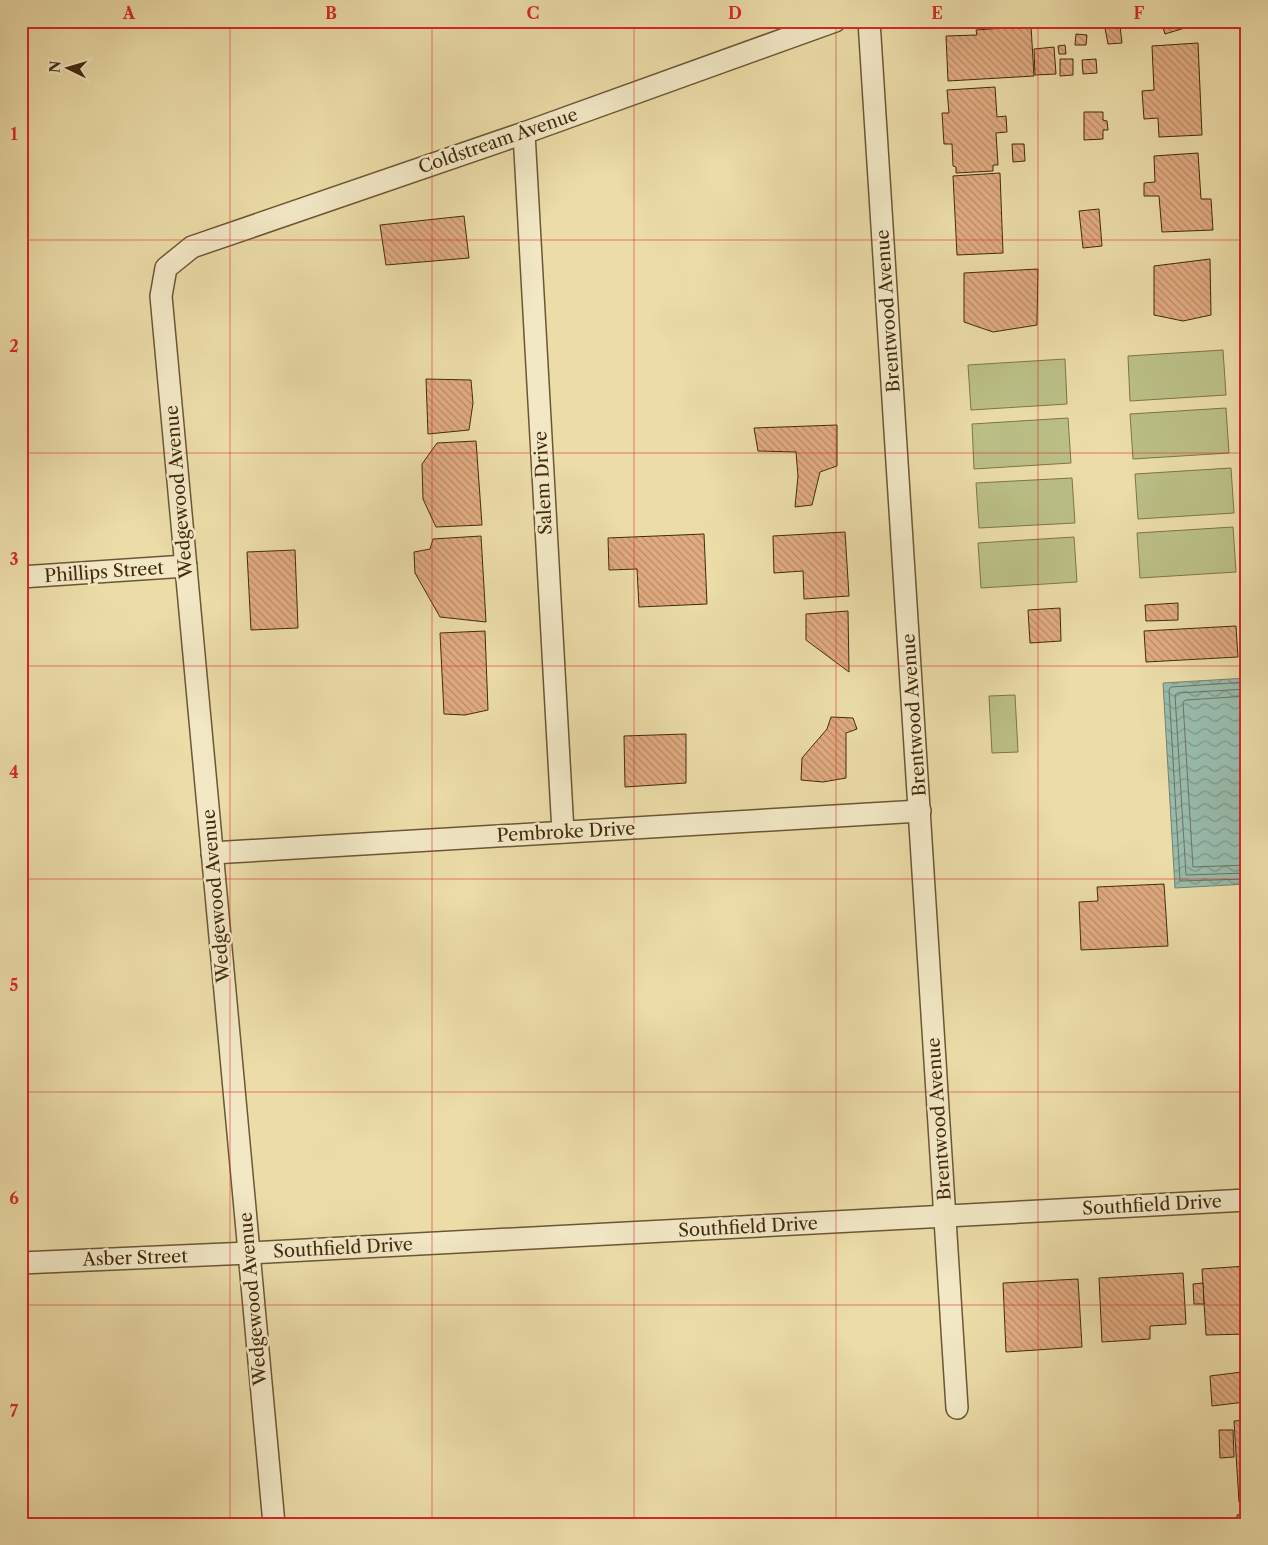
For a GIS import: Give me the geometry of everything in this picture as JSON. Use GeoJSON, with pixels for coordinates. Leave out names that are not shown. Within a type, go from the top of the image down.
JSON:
{"type":"FeatureCollection","features":[{"type":"Feature","properties":{"kind":"street","name":"Coldstream Avenue"},"geometry":{"type":"LineString","coordinates":[[166,268],[192,247],[524,133],[835,21]]}},
{"type":"Feature","properties":{"kind":"street","name":"Brentwood Avenue"},"geometry":{"type":"LineString","coordinates":[[870,21],[957,1408]]}},
{"type":"Feature","properties":{"kind":"street","name":"Salem Drive"},"geometry":{"type":"LineString","coordinates":[[524,133],[563,832]]}},
{"type":"Feature","properties":{"kind":"street","name":"Wedgewood Avenue"},"geometry":{"type":"LineString","coordinates":[[166,268],[161,296],[274,1524]]}},
{"type":"Feature","properties":{"kind":"street","name":"Phillips Street"},"geometry":{"type":"LineString","coordinates":[[21,577],[186,566]]}},
{"type":"Feature","properties":{"kind":"street","name":"Pembroke Drive"},"geometry":{"type":"LineString","coordinates":[[212,853],[920,811]]}},
{"type":"Feature","properties":{"kind":"street","name":"Southfield Drive"},"geometry":{"type":"LineString","coordinates":[[249,1253],[1247,1200]]}},
{"type":"Feature","properties":{"kind":"street","name":"Asber Street"},"geometry":{"type":"LineString","coordinates":[[21,1263],[249,1253]]}},
{"type":"Feature","properties":{"kind":"green space"},"geometry":{"type":"Polygon","coordinates":[[[1223,350],[1226,395],[1130,401],[1128,356],[1223,350]]]}},
{"type":"Feature","properties":{"kind":"green space"},"geometry":{"type":"Polygon","coordinates":[[[1065,359],[1067,404],[971,410],[968,365],[1065,359]]]}},
{"type":"Feature","properties":{"kind":"green space"},"geometry":{"type":"Polygon","coordinates":[[[1226,408],[1229,453],[1133,459],[1130,414],[1226,408]]]}},
{"type":"Feature","properties":{"kind":"green space"},"geometry":{"type":"Polygon","coordinates":[[[1068,418],[1071,463],[974,469],[972,424],[1068,418]]]}},
{"type":"Feature","properties":{"kind":"green space"},"geometry":{"type":"Polygon","coordinates":[[[1231,468],[1234,513],[1138,519],[1135,474],[1231,468]]]}},
{"type":"Feature","properties":{"kind":"green space"},"geometry":{"type":"Polygon","coordinates":[[[1072,478],[1075,523],[979,528],[976,483],[1072,478]]]}},
{"type":"Feature","properties":{"kind":"green space"},"geometry":{"type":"Polygon","coordinates":[[[1233,527],[1236,572],[1140,578],[1137,533],[1233,527]]]}},
{"type":"Feature","properties":{"kind":"green space"},"geometry":{"type":"Polygon","coordinates":[[[1074,537],[1077,582],[981,588],[978,543],[1074,537]]]}},
{"type":"Feature","properties":{"kind":"green space"},"geometry":{"type":"Polygon","coordinates":[[[1015,695],[1018,752],[992,753],[989,696],[1015,695]]]}},
{"type":"Feature","properties":{"kind":"water"},"geometry":{"type":"Polygon","coordinates":[[[1247,678],[1247,884],[1175,888],[1163,683],[1247,678]]]}},
{"type":"Feature","properties":{"kind":"building"},"geometry":{"type":"Polygon","coordinates":[[[1161,21],[1201,21],[1201,23],[1165,34],[1161,21]]]}},
{"type":"Feature","properties":{"kind":"building"},"geometry":{"type":"Polygon","coordinates":[[[1031,26],[1034,76],[948,81],[946,36],[977,35],[976,30],[1031,26]]]}},
{"type":"Feature","properties":{"kind":"building"},"geometry":{"type":"Polygon","coordinates":[[[1120,26],[1122,43],[1108,44],[1105,28],[1120,26]]]}},
{"type":"Feature","properties":{"kind":"building"},"geometry":{"type":"Polygon","coordinates":[[[1076,34],[1087,35],[1086,45],[1075,45],[1076,34]]]}},
{"type":"Feature","properties":{"kind":"building"},"geometry":{"type":"Polygon","coordinates":[[[1198,43],[1202,135],[1159,137],[1158,118],[1144,119],[1142,91],[1154,90],[1152,46],[1198,43]]]}},
{"type":"Feature","properties":{"kind":"building"},"geometry":{"type":"Polygon","coordinates":[[[1065,45],[1066,54],[1059,54],[1058,46],[1065,45]]]}},
{"type":"Feature","properties":{"kind":"building"},"geometry":{"type":"Polygon","coordinates":[[[1054,47],[1056,74],[1035,75],[1034,49],[1054,47]]]}},
{"type":"Feature","properties":{"kind":"building"},"geometry":{"type":"Polygon","coordinates":[[[1060,59],[1073,59],[1073,75],[1060,76],[1060,59]]]}},
{"type":"Feature","properties":{"kind":"building"},"geometry":{"type":"Polygon","coordinates":[[[1096,59],[1097,73],[1083,74],[1082,60],[1096,59]]]}},
{"type":"Feature","properties":{"kind":"building"},"geometry":{"type":"Polygon","coordinates":[[[995,87],[997,117],[1006,116],[1007,132],[996,133],[998,165],[993,165],[993,171],[956,173],[956,167],[953,166],[952,144],[944,144],[942,113],[949,113],[947,90],[995,87]]]}},
{"type":"Feature","properties":{"kind":"building"},"geometry":{"type":"Polygon","coordinates":[[[1084,112],[1103,112],[1103,120],[1107,121],[1108,130],[1103,130],[1103,139],[1084,140],[1084,112]]]}},
{"type":"Feature","properties":{"kind":"building"},"geometry":{"type":"Polygon","coordinates":[[[1012,144],[1024,144],[1025,161],[1013,162],[1012,144]]]}},
{"type":"Feature","properties":{"kind":"building"},"geometry":{"type":"Polygon","coordinates":[[[1198,153],[1201,199],[1211,199],[1213,230],[1162,232],[1159,196],[1144,196],[1144,183],[1155,182],[1154,156],[1198,153]]]}},
{"type":"Feature","properties":{"kind":"building"},"geometry":{"type":"Polygon","coordinates":[[[1000,173],[1003,253],[957,255],[953,176],[1000,173]]]}},
{"type":"Feature","properties":{"kind":"building"},"geometry":{"type":"Polygon","coordinates":[[[1099,209],[1102,246],[1083,248],[1079,211],[1099,209]]]}},
{"type":"Feature","properties":{"kind":"building"},"geometry":{"type":"Polygon","coordinates":[[[464,216],[469,258],[386,265],[380,225],[464,216]]]}},
{"type":"Feature","properties":{"kind":"building"},"geometry":{"type":"Polygon","coordinates":[[[1210,259],[1211,315],[1183,321],[1154,315],[1154,266],[1210,259]]]}},
{"type":"Feature","properties":{"kind":"building"},"geometry":{"type":"Polygon","coordinates":[[[1038,269],[1037,325],[993,332],[964,322],[964,273],[1038,269]]]}},
{"type":"Feature","properties":{"kind":"building"},"geometry":{"type":"Polygon","coordinates":[[[426,379],[471,380],[473,403],[469,430],[428,434],[426,379]]]}},
{"type":"Feature","properties":{"kind":"building"},"geometry":{"type":"Polygon","coordinates":[[[837,425],[837,466],[820,472],[812,505],[795,507],[798,476],[796,452],[758,451],[754,428],[837,425]]]}},
{"type":"Feature","properties":{"kind":"building"},"geometry":{"type":"Polygon","coordinates":[[[476,441],[482,525],[436,527],[423,499],[422,464],[437,443],[476,441]]]}},
{"type":"Feature","properties":{"kind":"building"},"geometry":{"type":"Polygon","coordinates":[[[845,532],[849,596],[804,599],[803,571],[774,573],[773,536],[845,532]]]}},
{"type":"Feature","properties":{"kind":"building"},"geometry":{"type":"Polygon","coordinates":[[[704,534],[707,604],[639,607],[637,569],[609,570],[608,538],[704,534]]]}},
{"type":"Feature","properties":{"kind":"building"},"geometry":{"type":"Polygon","coordinates":[[[481,536],[486,622],[440,617],[415,573],[414,552],[430,549],[433,539],[481,536]]]}},
{"type":"Feature","properties":{"kind":"building"},"geometry":{"type":"Polygon","coordinates":[[[295,550],[298,628],[251,630],[247,552],[295,550]]]}},
{"type":"Feature","properties":{"kind":"building"},"geometry":{"type":"Polygon","coordinates":[[[1178,603],[1178,620],[1146,621],[1145,605],[1178,603]]]}},
{"type":"Feature","properties":{"kind":"building"},"geometry":{"type":"Polygon","coordinates":[[[1060,608],[1061,641],[1030,643],[1028,610],[1060,608]]]}},
{"type":"Feature","properties":{"kind":"building"},"geometry":{"type":"Polygon","coordinates":[[[848,611],[849,672],[806,640],[806,614],[848,611]]]}},
{"type":"Feature","properties":{"kind":"building"},"geometry":{"type":"Polygon","coordinates":[[[1236,626],[1238,657],[1146,662],[1144,631],[1236,626]]]}},
{"type":"Feature","properties":{"kind":"building"},"geometry":{"type":"Polygon","coordinates":[[[485,631],[488,710],[465,715],[444,714],[440,633],[485,631]]]}},
{"type":"Feature","properties":{"kind":"building"},"geometry":{"type":"Polygon","coordinates":[[[831,717],[853,718],[857,729],[846,733],[846,778],[823,782],[801,780],[802,758],[827,729],[831,717]]]}},
{"type":"Feature","properties":{"kind":"building"},"geometry":{"type":"Polygon","coordinates":[[[686,734],[686,783],[625,787],[624,736],[686,734]]]}},
{"type":"Feature","properties":{"kind":"building"},"geometry":{"type":"Polygon","coordinates":[[[1164,884],[1168,946],[1081,950],[1079,902],[1098,901],[1097,887],[1164,884]]]}},
{"type":"Feature","properties":{"kind":"building"},"geometry":{"type":"Polygon","coordinates":[[[1247,1266],[1246,1334],[1206,1335],[1202,1269],[1247,1266]]]}},
{"type":"Feature","properties":{"kind":"building"},"geometry":{"type":"Polygon","coordinates":[[[1183,1273],[1186,1324],[1150,1326],[1150,1339],[1102,1342],[1099,1278],[1183,1273]]]}},
{"type":"Feature","properties":{"kind":"building"},"geometry":{"type":"Polygon","coordinates":[[[1078,1279],[1082,1347],[1006,1352],[1003,1283],[1078,1279]]]}},
{"type":"Feature","properties":{"kind":"building"},"geometry":{"type":"Polygon","coordinates":[[[1203,1283],[1204,1304],[1194,1304],[1193,1284],[1203,1283]]]}},
{"type":"Feature","properties":{"kind":"building"},"geometry":{"type":"Polygon","coordinates":[[[1242,1372],[1245,1402],[1212,1406],[1210,1376],[1242,1372]]]}},
{"type":"Feature","properties":{"kind":"building"},"geometry":{"type":"Polygon","coordinates":[[[1247,1420],[1247,1502],[1239,1502],[1234,1421],[1247,1420]]]}},
{"type":"Feature","properties":{"kind":"building"},"geometry":{"type":"Polygon","coordinates":[[[1219,1430],[1233,1430],[1234,1457],[1220,1458],[1219,1430]]]}},
{"type":"Feature","properties":{"kind":"building"},"geometry":{"type":"Polygon","coordinates":[[[1247,1514],[1247,1524],[1218,1524],[1237,1521],[1237,1515],[1247,1514]]]}}]}
